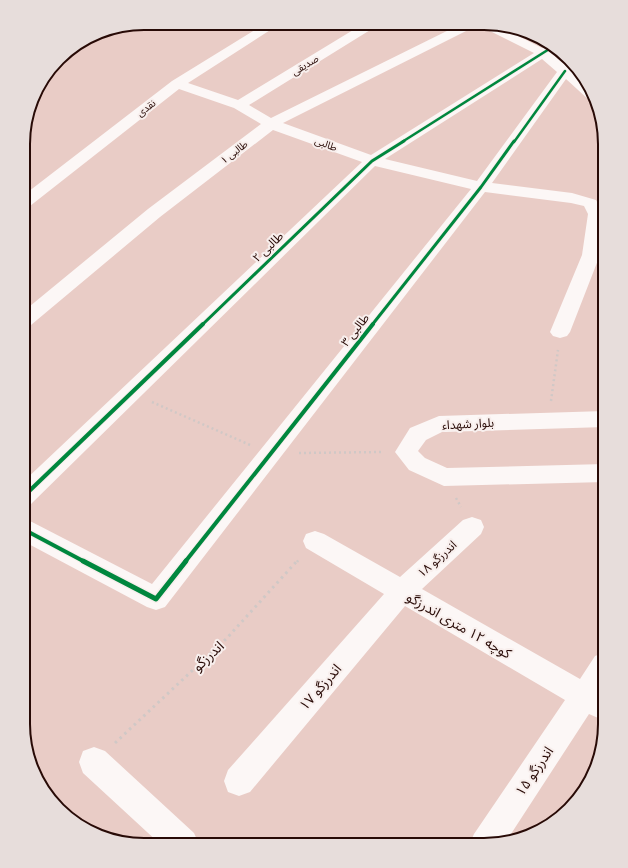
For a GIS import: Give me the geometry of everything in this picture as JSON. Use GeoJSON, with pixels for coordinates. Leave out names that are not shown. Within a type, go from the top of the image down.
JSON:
{"type":"FeatureCollection","features":[{"type":"Feature","properties":{"kind":"street","name":"نقدی"},"geometry":{"type":"LineString","coordinates":[[30,194],[177,84],[264,30]]}},
{"type":"Feature","properties":{"kind":"street","name":"صدیقی"},"geometry":{"type":"LineString","coordinates":[[239,106],[361,30]]}},
{"type":"Feature","properties":{"kind":"street","name":"طالبی ۱"},"geometry":{"type":"LineString","coordinates":[[30,316],[154,213],[271,124],[458,30]]}},
{"type":"Feature","properties":{"kind":"street"},"geometry":{"type":"LineString","coordinates":[[509,33],[544,47]]}},
{"type":"Feature","properties":{"kind":"street","name":"طالبی ۲"},"geometry":{"type":"LineString","coordinates":[[30,490],[372,161],[551,51]]}},
{"type":"Feature","properties":{"kind":"street"},"geometry":{"type":"LineString","coordinates":[[554,53],[565,71],[583,87]]}},
{"type":"Feature","properties":{"kind":"street","name":"طالبی ۳"},"geometry":{"type":"LineString","coordinates":[[30,532],[156,599],[480,187],[565,71]]}},
{"type":"Feature","properties":{"kind":"street","name":"طالبی"},"geometry":{"type":"LineString","coordinates":[[177,84],[239,106],[271,124],[372,161],[480,187],[572,198],[590,203],[596,214],[598,257]]}},
{"type":"Feature","properties":{"kind":"street"},"geometry":{"type":"LineString","coordinates":[[560,332],[598,257]]}},
{"type":"Feature","properties":{"kind":"street","name":"بلوار شهداء"},"geometry":{"type":"LineString","coordinates":[[598,418],[439,424],[418,434],[406,452],[417,464],[444,477],[598,472]]}},
{"type":"Feature","properties":{"kind":"street","name":"اندرزگو ۱۸"},"geometry":{"type":"LineString","coordinates":[[401,592],[472,527]]}},
{"type":"Feature","properties":{"kind":"street","name":"کوچه ۱۲ متری اندرزگو"},"geometry":{"type":"LineString","coordinates":[[315,541],[594,702]]}},
{"type":"Feature","properties":{"kind":"street","name":"اندرزگو ۱۷"},"geometry":{"type":"LineString","coordinates":[[239,781],[401,592]]}},
{"type":"Feature","properties":{"kind":"street","name":"اندرزگو ۱۵"},"geometry":{"type":"LineString","coordinates":[[490,838],[594,702],[598,689]]}},
{"type":"Feature","properties":{"kind":"street"},"geometry":{"type":"LineString","coordinates":[[94,762],[176,838]]}},
{"type":"Feature","properties":{"kind":"path"},"geometry":{"type":"LineString","coordinates":[[549,420],[560,332]]}},
{"type":"Feature","properties":{"kind":"path"},"geometry":{"type":"LineString","coordinates":[[444,477],[472,527]]}},
{"type":"Feature","properties":{"kind":"cycle path"},"geometry":{"type":"LineString","coordinates":[[30,490],[372,161],[548,50]]}},
{"type":"Feature","properties":{"kind":"cycle path"},"geometry":{"type":"LineString","coordinates":[[30,533],[156,599],[481,187],[565,71]]}}]}
